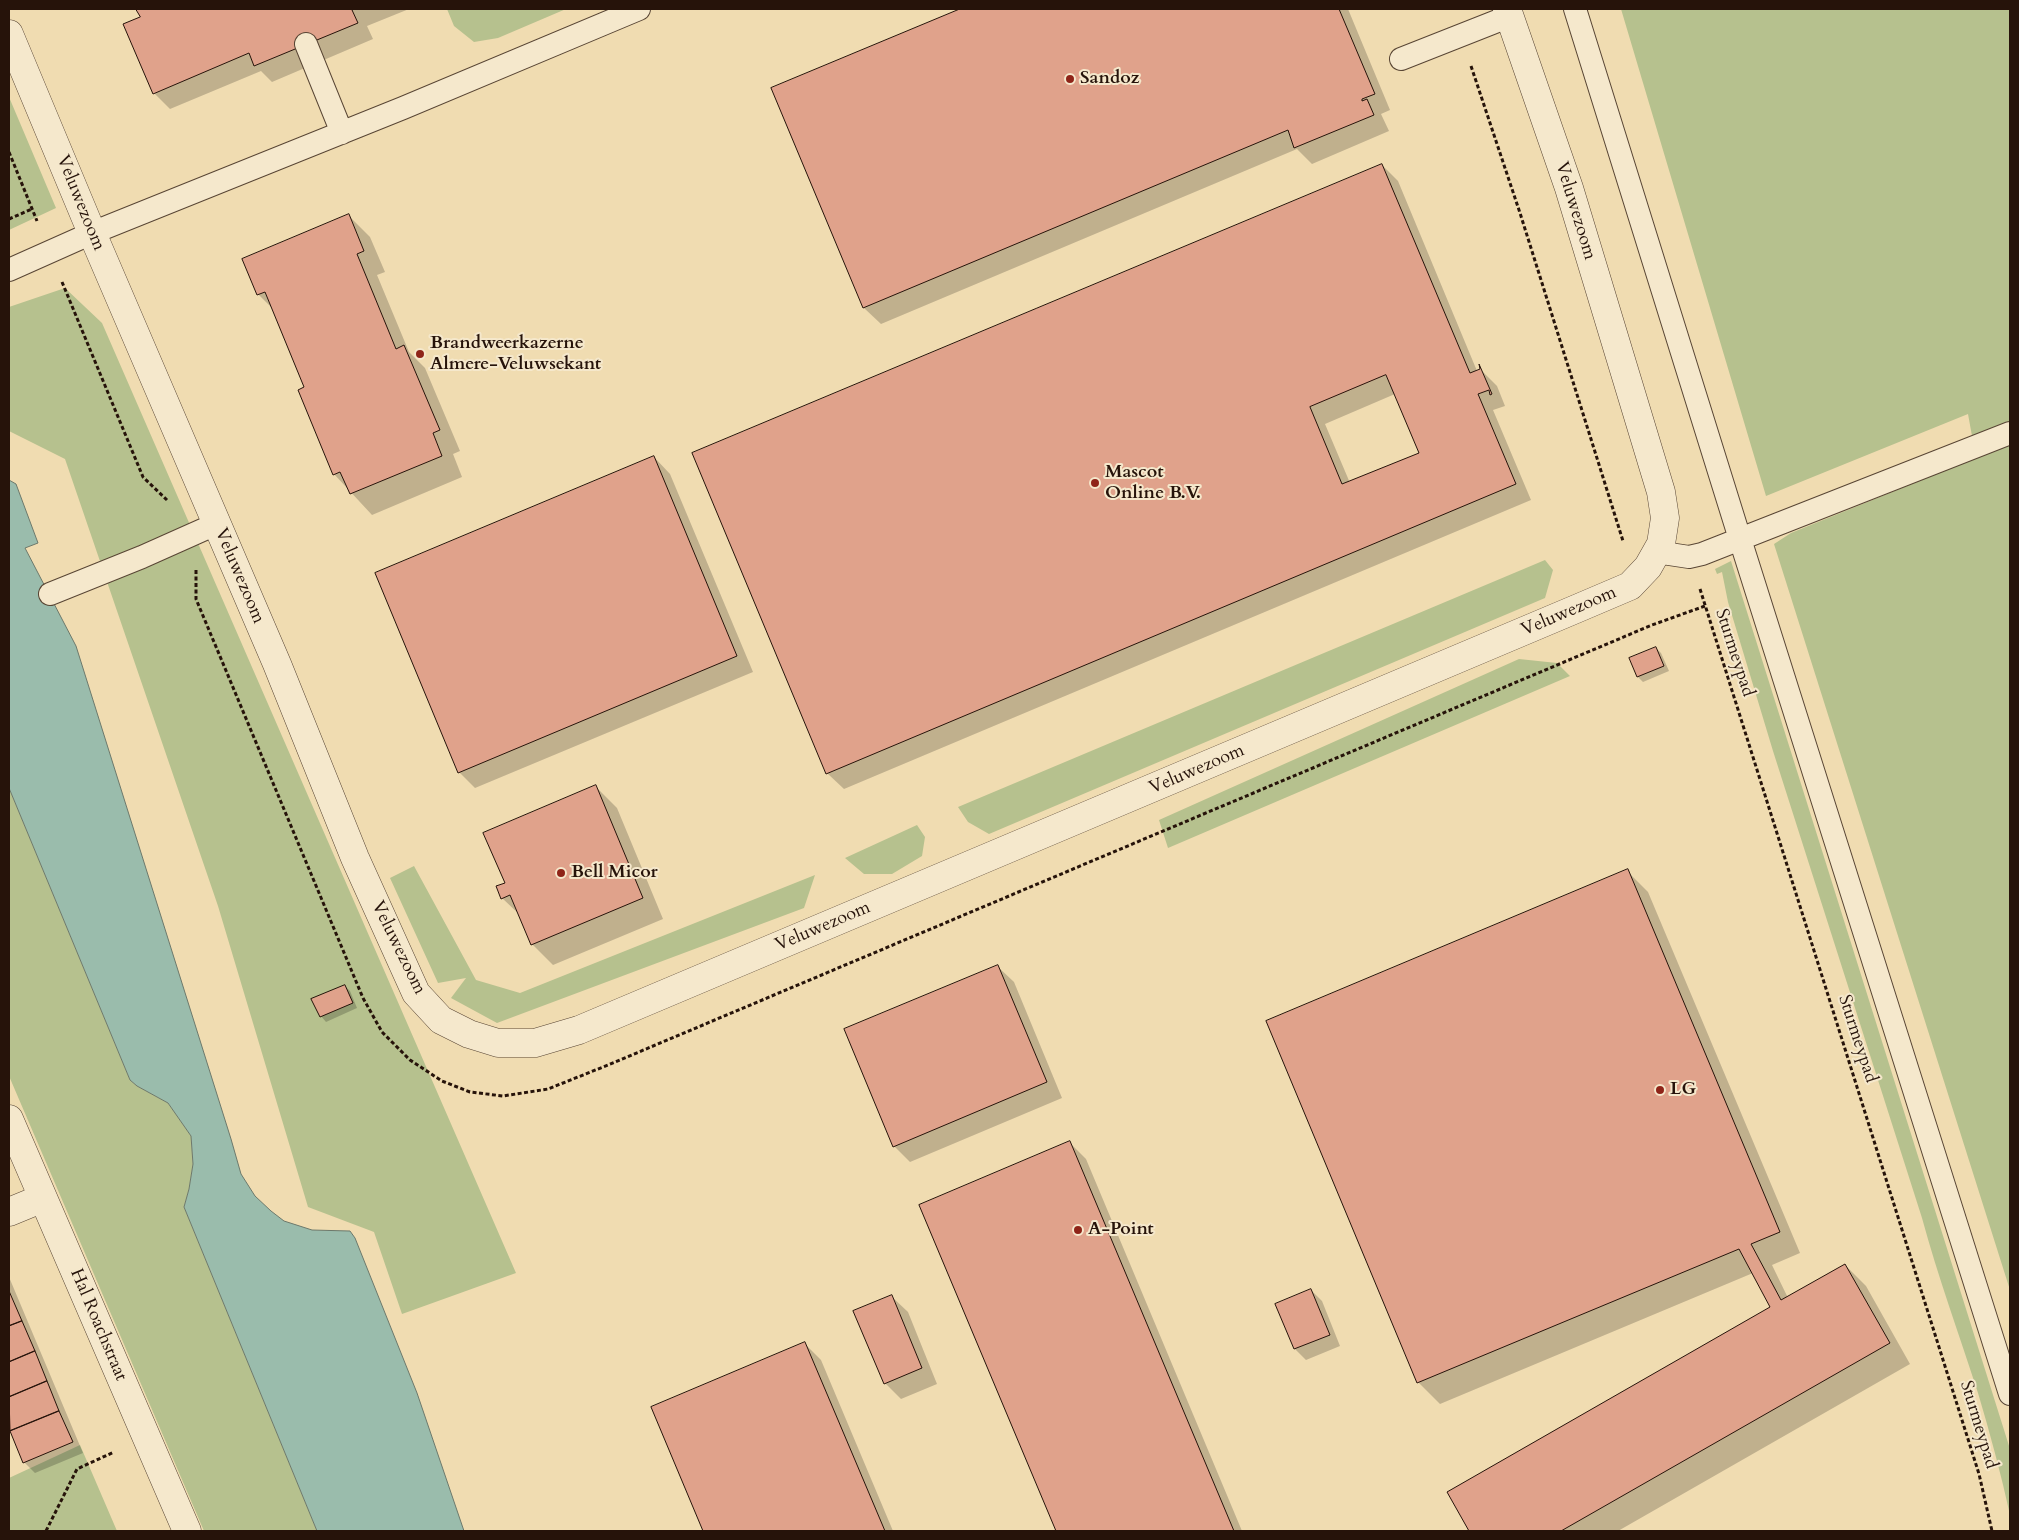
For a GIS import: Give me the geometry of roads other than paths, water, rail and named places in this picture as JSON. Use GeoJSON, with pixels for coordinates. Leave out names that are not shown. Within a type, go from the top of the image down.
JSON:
{"type":"FeatureCollection","features":[{"type":"Feature","properties":{"kind":"street","name":"Veluwezoom"},"geometry":{"type":"LineString","coordinates":[[9,34],[92,233],[277,664],[355,858],[416,993],[441,1020],[469,1034],[498,1043],[535,1043],[579,1030],[1558,617],[1630,586],[1648,567],[1660,544],[1665,518],[1661,492],[1569,188],[1509,12]]}},
{"type":"Feature","properties":{"kind":"street","name":"Hal Roachstraat"},"geometry":{"type":"LineString","coordinates":[[9,1119],[187,1531]]}},
{"type":"Feature","properties":{"kind":"street"},"geometry":{"type":"LineString","coordinates":[[9,1212],[43,1198]]}},
{"type":"Feature","properties":{"kind":"lane"},"geometry":{"type":"LineString","coordinates":[[9,270],[92,233],[342,133],[639,9]]}},
{"type":"Feature","properties":{"kind":"lane"},"geometry":{"type":"LineString","coordinates":[[1575,9],[1740,540],[2010,1394]]}},
{"type":"Feature","properties":{"kind":"lane"},"geometry":{"type":"LineString","coordinates":[[1402,59],[1461,36],[1509,12]]}},
{"type":"Feature","properties":{"kind":"lane"},"geometry":{"type":"LineString","coordinates":[[306,44],[342,133]]}},
{"type":"Feature","properties":{"kind":"lane"},"geometry":{"type":"LineString","coordinates":[[1656,552],[1689,557],[1740,540],[2010,434]]}},
{"type":"Feature","properties":{"kind":"lane"},"geometry":{"type":"LineString","coordinates":[[50,594],[142,557],[216,524]]}},
{"type":"Feature","properties":{"kind":"place","name":"Sandoz"},"geometry":{"type":"Point","coordinates":[1070,79]}},
{"type":"Feature","properties":{"kind":"place","name":"Brandweerkazerne Almere-Veluwsekant"},"geometry":{"type":"Point","coordinates":[420,354]}},
{"type":"Feature","properties":{"kind":"place","name":"Mascot Online B.V."},"geometry":{"type":"Point","coordinates":[1095,483]}},
{"type":"Feature","properties":{"kind":"place","name":"Bell Micor"},"geometry":{"type":"Point","coordinates":[561,873]}},
{"type":"Feature","properties":{"kind":"place","name":"LG"},"geometry":{"type":"Point","coordinates":[1660,1090]}},
{"type":"Feature","properties":{"kind":"place","name":"A-Point"},"geometry":{"type":"Point","coordinates":[1078,1230]}}]}
